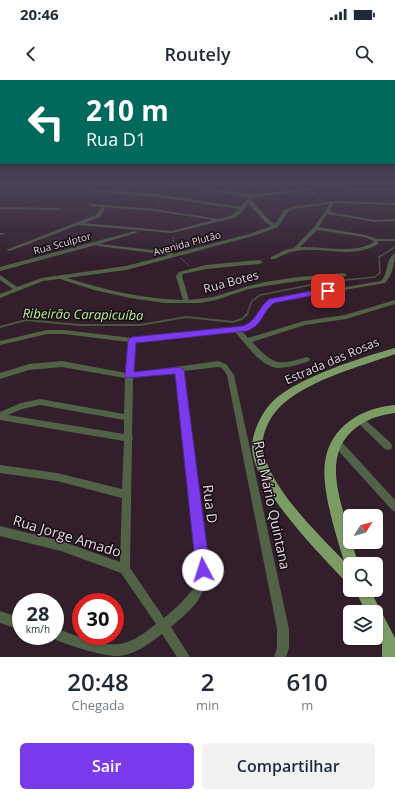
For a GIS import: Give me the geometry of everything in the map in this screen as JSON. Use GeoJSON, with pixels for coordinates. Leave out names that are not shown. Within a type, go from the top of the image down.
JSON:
{"type":"FeatureCollection","features":[{"type":"Feature","properties":{"kind":"main road","name":"Estrada das Rosas"},"geometry":{"type":"LineString","coordinates":[[343,569],[322,547],[275,487],[263,466],[258,448],[259,442],[268,411],[286,396],[318,380],[395,351]]}},
{"type":"Feature","properties":{"kind":"main road"},"geometry":{"type":"LineString","coordinates":[[350,557],[343,536],[332,485],[330,464],[331,455],[337,443],[349,427],[359,419],[379,410],[395,409]]}},
{"type":"Feature","properties":{"kind":"main road"},"geometry":{"type":"LineString","coordinates":[[383,630],[389,642],[390,657]]}},
{"type":"Feature","properties":{"kind":"street"},"geometry":{"type":"LineString","coordinates":[[8,250],[80,224],[101,214],[103,211]]}},
{"type":"Feature","properties":{"kind":"street"},"geometry":{"type":"LineString","coordinates":[[160,211],[222,221]]}},
{"type":"Feature","properties":{"kind":"street"},"geometry":{"type":"LineString","coordinates":[[80,224],[134,230],[172,232],[222,221],[235,215],[239,211]]}},
{"type":"Feature","properties":{"kind":"street"},"geometry":{"type":"LineString","coordinates":[[260,211],[268,222],[276,226],[288,211]]}},
{"type":"Feature","properties":{"kind":"street"},"geometry":{"type":"LineString","coordinates":[[296,249],[316,228],[326,213],[375,221],[395,220]]}},
{"type":"Feature","properties":{"kind":"street","name":"Avenida Plutão"},"geometry":{"type":"LineString","coordinates":[[92,244],[164,255],[177,254],[222,243],[276,226]]}},
{"type":"Feature","properties":{"kind":"street"},"geometry":{"type":"LineString","coordinates":[[316,228],[362,235],[376,240],[395,240]]}},
{"type":"Feature","properties":{"kind":"street","name":"Rua Sculptor"},"geometry":{"type":"LineString","coordinates":[[129,234],[134,230]]}},
{"type":"Feature","properties":{"kind":"street","name":"Rua Sculptor"},"geometry":{"type":"LineString","coordinates":[[0,269],[142,230]]}},
{"type":"Feature","properties":{"kind":"street"},"geometry":{"type":"LineString","coordinates":[[273,258],[296,249],[328,250],[361,248],[374,245],[376,240]]}},
{"type":"Feature","properties":{"kind":"street"},"geometry":{"type":"LineString","coordinates":[[104,241],[108,246]]}},
{"type":"Feature","properties":{"kind":"street","name":"Avenida Plutão"},"geometry":{"type":"LineString","coordinates":[[0,296],[32,282],[126,268],[164,255]]}},
{"type":"Feature","properties":{"kind":"street"},"geometry":{"type":"LineString","coordinates":[[0,342],[47,332],[64,332],[132,340],[244,329],[254,324],[266,306],[272,301],[383,282],[388,277],[391,260],[395,255]]}},
{"type":"Feature","properties":{"kind":"street"},"geometry":{"type":"LineString","coordinates":[[186,301],[179,274],[217,266],[260,262]]}},
{"type":"Feature","properties":{"kind":"street"},"geometry":{"type":"LineString","coordinates":[[75,275],[74,278],[76,283]]}},
{"type":"Feature","properties":{"kind":"street","name":"Rua Botes"},"geometry":{"type":"LineString","coordinates":[[59,277],[122,295],[186,301],[208,300],[244,289],[288,280],[315,276],[344,275]]}},
{"type":"Feature","properties":{"kind":"street"},"geometry":{"type":"LineString","coordinates":[[0,277],[16,289]]}},
{"type":"Feature","properties":{"kind":"street"},"geometry":{"type":"LineString","coordinates":[[247,342],[304,323],[346,317],[395,302]]}},
{"type":"Feature","properties":{"kind":"street"},"geometry":{"type":"LineString","coordinates":[[237,330],[260,355],[272,364],[279,367],[307,359]]}},
{"type":"Feature","properties":{"kind":"street"},"geometry":{"type":"LineString","coordinates":[[132,340],[129,376],[130,418],[125,569],[184,657]]}},
{"type":"Feature","properties":{"kind":"street"},"geometry":{"type":"LineString","coordinates":[[0,376],[29,367],[62,364],[129,376],[179,370]]}},
{"type":"Feature","properties":{"kind":"street","name":"Rua Mário Quintana"},"geometry":{"type":"LineString","coordinates":[[179,370],[218,364],[224,366],[230,375],[250,464],[283,629],[283,648],[280,657]]}},
{"type":"Feature","properties":{"kind":"street","name":"Rua D"},"geometry":{"type":"LineString","coordinates":[[64,637],[107,649],[122,650],[132,646],[164,626],[197,593],[202,582],[203,570],[179,370]]}},
{"type":"Feature","properties":{"kind":"street"},"geometry":{"type":"LineString","coordinates":[[0,416],[21,406],[40,402],[130,418]]}},
{"type":"Feature","properties":{"kind":"street"},"geometry":{"type":"LineString","coordinates":[[0,416],[129,438]]}},
{"type":"Feature","properties":{"kind":"street"},"geometry":{"type":"LineString","coordinates":[[359,419],[388,446]]}},
{"type":"Feature","properties":{"kind":"street"},"geometry":{"type":"LineString","coordinates":[[337,443],[395,507]]}},
{"type":"Feature","properties":{"kind":"street"},"geometry":{"type":"LineString","coordinates":[[0,469],[57,477],[127,495]]}},
{"type":"Feature","properties":{"kind":"street","name":"Rua Jorge Amado"},"geometry":{"type":"LineString","coordinates":[[0,531],[61,546],[125,569]]}},
{"type":"Feature","properties":{"kind":"street"},"geometry":{"type":"LineString","coordinates":[[0,617],[12,621]]}},
{"type":"Feature","properties":{"kind":"path"},"geometry":{"type":"LineString","coordinates":[[172,232],[177,254],[193,270]]}},
{"type":"Feature","properties":{"kind":"waterway","name":"Ribeirão Carapicuíba"},"geometry":{"type":"LineString","coordinates":[[247,314],[252,301],[260,295],[326,282],[375,277],[380,273],[379,257],[395,247]]}},
{"type":"Feature","properties":{"kind":"waterway","name":"Ribeirão Carapicuíba"},"geometry":{"type":"LineString","coordinates":[[0,327],[26,320],[79,325],[140,325],[186,317],[233,322],[242,319],[247,314]]}},
{"type":"Feature","properties":{"kind":"route"},"geometry":{"type":"LineString","coordinates":[[203,570],[179,370],[129,376],[132,355],[132,340],[244,329],[257,322],[266,306],[272,301],[328,291]]}}]}
